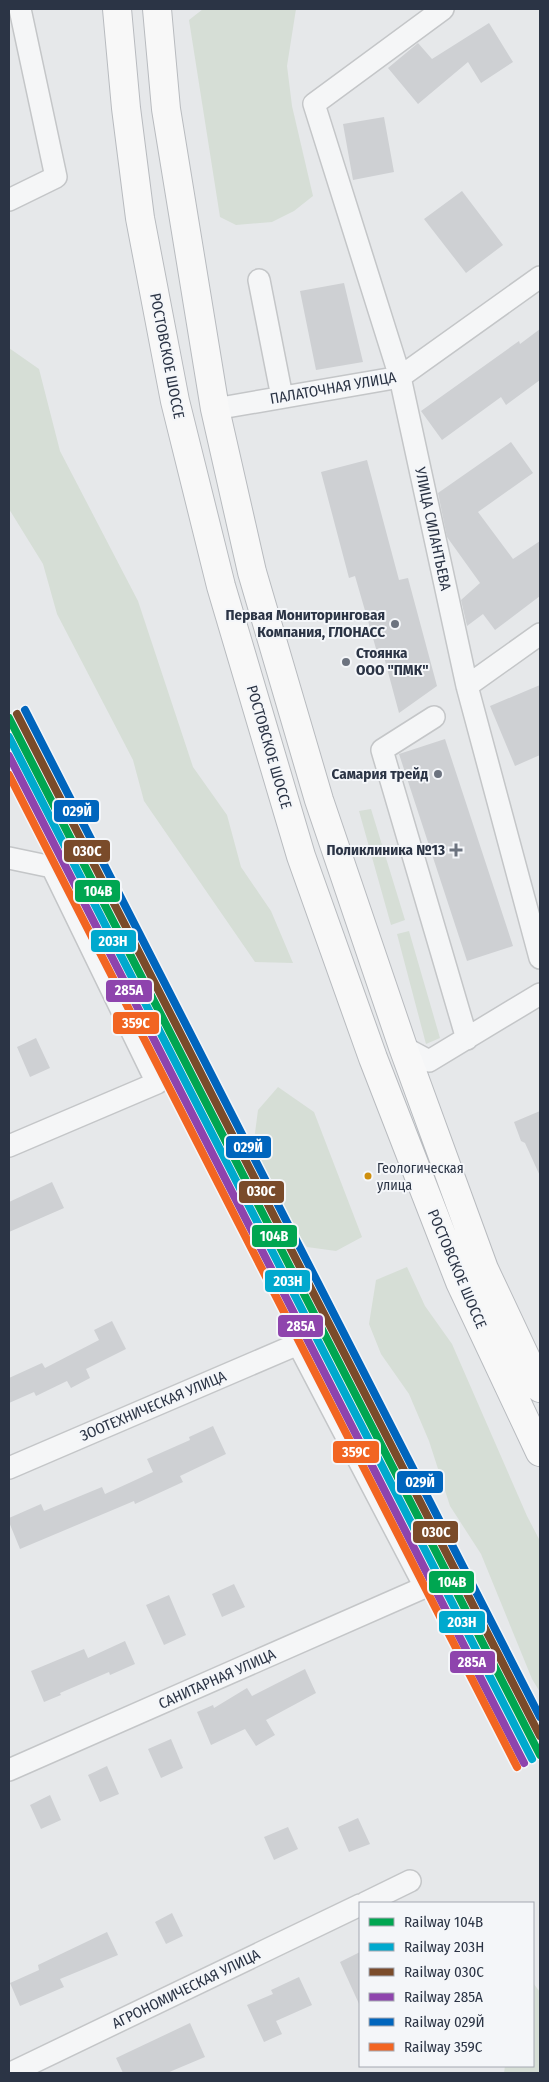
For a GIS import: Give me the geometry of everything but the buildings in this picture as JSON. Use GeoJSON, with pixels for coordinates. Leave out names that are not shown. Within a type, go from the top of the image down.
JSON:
{"type":"FeatureCollection","features":[{"type":"Feature","properties":{"kind":"highway","name":"РОСТОВСКОЕ ШОССЕ"},"geometry":{"type":"LineString","coordinates":[[117,9],[126,108],[139,209],[175,401],[221,586],[301,856],[373,1058],[460,1282],[540,1452]]}},
{"type":"Feature","properties":{"kind":"highway","name":"РОСТОВСКОЕ ШОССЕ"},"geometry":{"type":"LineString","coordinates":[[157,9],[166,109],[215,409],[252,572],[319,800],[403,1047],[484,1268],[540,1388]]}},
{"type":"Feature","properties":{"kind":"street"},"geometry":{"type":"LineString","coordinates":[[9,200],[56,177],[20,9]]}},
{"type":"Feature","properties":{"kind":"street","name":"УЛИЦА СИЛАНТЬЕВА"},"geometry":{"type":"LineString","coordinates":[[443,9],[314,104],[400,377],[466,686],[540,958]]}},
{"type":"Feature","properties":{"kind":"street","name":"ПАЛАТОЧНАЯ УЛИЦА"},"geometry":{"type":"LineString","coordinates":[[215,409],[400,377],[540,277]]}},
{"type":"Feature","properties":{"kind":"street"},"geometry":{"type":"LineString","coordinates":[[259,280],[282,398]]}},
{"type":"Feature","properties":{"kind":"street"},"geometry":{"type":"LineString","coordinates":[[466,686],[540,634]]}},
{"type":"Feature","properties":{"kind":"street"},"geometry":{"type":"LineString","coordinates":[[434,717],[382,750],[467,1039]]}},
{"type":"Feature","properties":{"kind":"street"},"geometry":{"type":"LineString","coordinates":[[9,858],[52,867],[157,1083],[9,1146]]}},
{"type":"Feature","properties":{"kind":"street"},"geometry":{"type":"LineString","coordinates":[[403,1047],[430,1060],[540,994]]}},
{"type":"Feature","properties":{"kind":"street","name":"ЗООТЕХНИЧЕСКАЯ УЛИЦА"},"geometry":{"type":"LineString","coordinates":[[9,1468],[298,1344],[425,1587]]}},
{"type":"Feature","properties":{"kind":"street","name":"САНИТАРНАЯ УЛИЦА"},"geometry":{"type":"LineString","coordinates":[[9,1770],[425,1587]]}},
{"type":"Feature","properties":{"kind":"street"},"geometry":{"type":"LineString","coordinates":[[367,1902],[410,1881]]}},
{"type":"Feature","properties":{"kind":"street","name":"АГРОНОМИЧЕСКАЯ УЛИЦА"},"geometry":{"type":"LineString","coordinates":[[11,2073],[359,1905]]}},
{"type":"Feature","properties":{"kind":"shaded area"},"geometry":{"type":"Polygon","coordinates":[[[203,9],[296,9],[287,66],[292,106],[313,196],[294,211],[272,222],[236,225],[220,217],[189,20],[203,9]]]}},
{"type":"Feature","properties":{"kind":"shaded area"},"geometry":{"type":"Polygon","coordinates":[[[9,348],[39,369],[60,451],[138,601],[193,767],[227,815],[241,867],[271,911],[293,963],[255,962],[144,801],[133,760],[57,614],[43,564],[9,509],[9,348]]]}},
{"type":"Feature","properties":{"kind":"shaded area"},"geometry":{"type":"Polygon","coordinates":[[[371,809],[405,920],[391,925],[359,811],[371,809]]]}},
{"type":"Feature","properties":{"kind":"shaded area"},"geometry":{"type":"Polygon","coordinates":[[[409,931],[440,1038],[426,1044],[397,934],[409,931]]]}},
{"type":"Feature","properties":{"kind":"shaded area"},"geometry":{"type":"Polygon","coordinates":[[[278,1087],[314,1112],[362,1237],[336,1251],[307,1247],[274,1197],[253,1148],[258,1110],[278,1087]]]}},
{"type":"Feature","properties":{"kind":"shaded area"},"geometry":{"type":"Polygon","coordinates":[[[407,1267],[425,1306],[452,1344],[527,1516],[540,1541],[540,1692],[532,1679],[481,1554],[450,1506],[429,1441],[409,1394],[381,1354],[369,1324],[376,1280],[407,1267]]]}},
{"type":"Feature","properties":{"kind":"shaded area"},"geometry":{"type":"Polygon","coordinates":[[[534,1984],[540,1992],[540,2073],[504,2073],[505,2067],[534,2067],[534,1984]]]}},
{"type":"Feature","properties":{"kind":"rail line","name":"029Й"},"geometry":{"type":"LineString","coordinates":[[25,710],[540,1717]]}},
{"type":"Feature","properties":{"kind":"rail line","name":"030C"},"geometry":{"type":"LineString","coordinates":[[17,714],[540,1736]]}},
{"type":"Feature","properties":{"kind":"rail line","name":"104В"},"geometry":{"type":"LineString","coordinates":[[9,718],[540,1755]]}},
{"type":"Feature","properties":{"kind":"rail line","name":"203Н"},"geometry":{"type":"LineString","coordinates":[[9,737],[532,1759]]}},
{"type":"Feature","properties":{"kind":"rail line","name":"285А"},"geometry":{"type":"LineString","coordinates":[[9,756],[524,1763]]}},
{"type":"Feature","properties":{"kind":"rail line","name":"359С"},"geometry":{"type":"LineString","coordinates":[[9,775],[517,1767]]}},
{"type":"Feature","properties":{"kind":"place","name":"Первая Мониторинговая Компания, ГЛОНАСС"},"geometry":{"type":"Point","coordinates":[395,624]}},
{"type":"Feature","properties":{"kind":"place","name":"Стоянка ООО \"ПМК\""},"geometry":{"type":"Point","coordinates":[346,662]}},
{"type":"Feature","properties":{"kind":"place","name":"Самария трейд"},"geometry":{"type":"Point","coordinates":[438,774]}},
{"type":"Feature","properties":{"kind":"place","name":"Поликлиника №13"},"geometry":{"type":"Point","coordinates":[456,850]}},
{"type":"Feature","properties":{"kind":"place","name":"Геологическая улица"},"geometry":{"type":"Point","coordinates":[368,1176]}}]}
